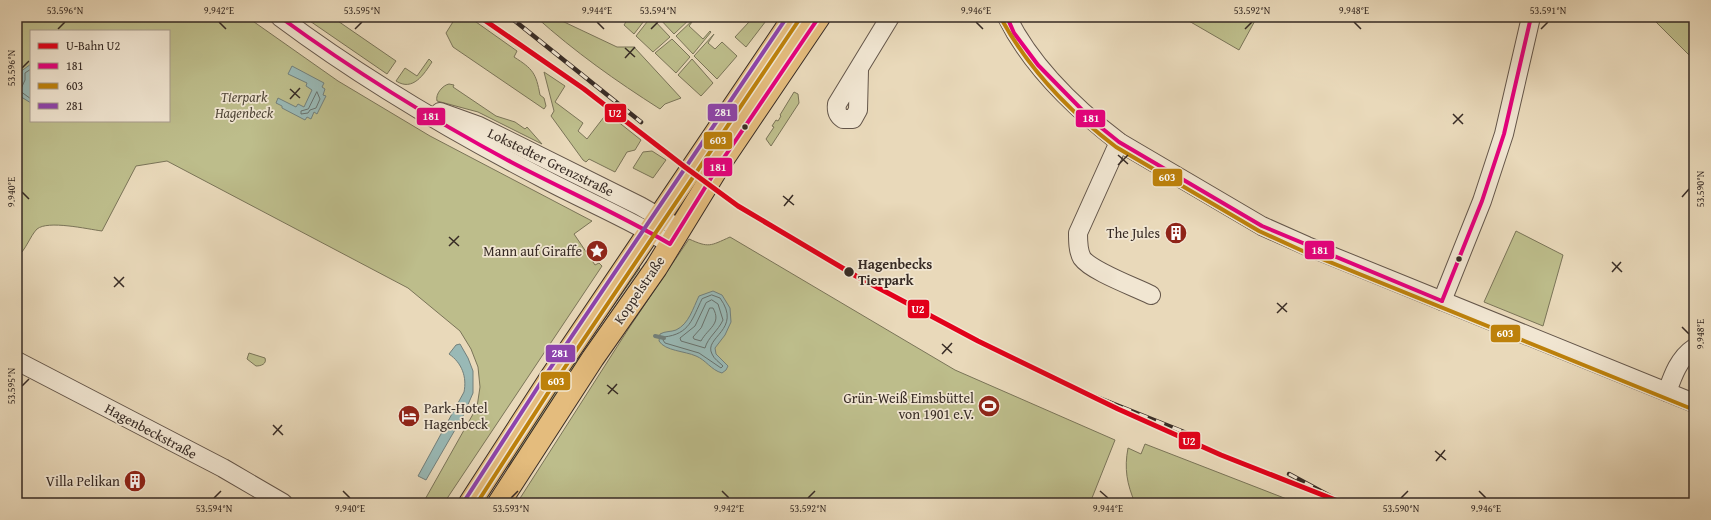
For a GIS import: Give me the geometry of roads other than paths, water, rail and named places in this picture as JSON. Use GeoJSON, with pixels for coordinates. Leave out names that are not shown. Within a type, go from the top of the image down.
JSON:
{"type":"FeatureCollection","features":[{"type":"Feature","properties":{"kind":"main road","name":"Koppelstraße"},"geometry":{"type":"LineString","coordinates":[[470,503],[552,376],[794,17]]}},
{"type":"Feature","properties":{"kind":"main road","name":"Koppelstraße"},"geometry":{"type":"LineString","coordinates":[[499,503],[593,358],[675,236],[721,162],[819,17]]}},
{"type":"Feature","properties":{"kind":"street","name":"Lokstedter Grenzstraße"},"geometry":{"type":"LineString","coordinates":[[280,17],[352,69],[391,94],[418,108],[441,112],[479,126],[675,236]]}},
{"type":"Feature","properties":{"kind":"street"},"geometry":{"type":"LineString","coordinates":[[859,70],[890,17]]}},
{"type":"Feature","properties":{"kind":"street"},"geometry":{"type":"LineString","coordinates":[[1007,17],[1014,33],[1038,65],[1093,121],[1119,142],[1262,226],[1442,301],[1694,402]]}},
{"type":"Feature","properties":{"kind":"street"},"geometry":{"type":"LineString","coordinates":[[1442,301],[1482,201],[1504,134],[1531,17]]}},
{"type":"Feature","properties":{"kind":"street"},"geometry":{"type":"LineString","coordinates":[[1119,142],[1078,233],[1078,242],[1082,258],[1092,268],[1151,294]]}},
{"type":"Feature","properties":{"kind":"street"},"geometry":{"type":"LineString","coordinates":[[1667,392],[1675,370],[1688,352],[1694,348]]}},
{"type":"Feature","properties":{"kind":"street","name":"Hagenbeckstraße"},"geometry":{"type":"LineString","coordinates":[[17,361],[223,468],[283,503]]}},
{"type":"Feature","properties":{"kind":"water"},"geometry":{"type":"Polygon","coordinates":[[[30,65],[30,102],[18,95],[20,72],[30,65]]]}},
{"type":"Feature","properties":{"kind":"water"},"geometry":{"type":"Polygon","coordinates":[[[292,66],[324,83],[322,87],[325,89],[323,95],[326,96],[317,114],[314,112],[311,119],[307,117],[305,120],[282,108],[282,106],[276,103],[278,98],[296,107],[298,104],[304,107],[312,90],[306,86],[307,83],[288,74],[292,66]]]}},
{"type":"Feature","properties":{"kind":"water"},"geometry":{"type":"Polygon","coordinates":[[[713,291],[722,295],[730,308],[731,322],[725,335],[715,348],[716,354],[728,366],[722,373],[715,370],[700,358],[691,354],[670,349],[659,341],[660,334],[676,330],[684,324],[699,296],[713,291]]]}},
{"type":"Feature","properties":{"kind":"water"},"geometry":{"type":"Polygon","coordinates":[[[460,344],[473,371],[473,393],[463,416],[426,480],[418,476],[464,392],[464,376],[460,366],[449,354],[456,345],[460,344]]]}},
{"type":"Feature","properties":{"kind":"waterway"},"geometry":{"type":"LineString","coordinates":[[655,336],[664,338]]}},
{"type":"Feature","properties":{"kind":"railway"},"geometry":{"type":"LineString","coordinates":[[510,17],[641,122]]}},
{"type":"Feature","properties":{"kind":"railway"},"geometry":{"type":"LineString","coordinates":[[1089,394],[1194,436]]}},
{"type":"Feature","properties":{"kind":"railway"},"geometry":{"type":"LineString","coordinates":[[1289,474],[1343,503]]}},
{"type":"Feature","properties":{"kind":"metro line","name":"U2"},"geometry":{"type":"LineString","coordinates":[[480,17],[584,89],[738,206],[856,276],[978,341],[1118,409],[1221,455],[1343,503]]}},
{"type":"Feature","properties":{"kind":"place","name":"The Jules"},"geometry":{"type":"Point","coordinates":[1176,233]}},
{"type":"Feature","properties":{"kind":"place","name":"Mann auf Giraffe"},"geometry":{"type":"Point","coordinates":[597,251]}},
{"type":"Feature","properties":{"kind":"place","name":"Hagenbecks Tierpark"},"geometry":{"type":"Point","coordinates":[849,272]}},
{"type":"Feature","properties":{"kind":"place","name":"Grün-Weiß Eimsbüttel von 1901 e.V."},"geometry":{"type":"Point","coordinates":[989,406]}},
{"type":"Feature","properties":{"kind":"place","name":"Park-Hotel Hagenbeck"},"geometry":{"type":"Point","coordinates":[409,416]}},
{"type":"Feature","properties":{"kind":"place","name":"Villa Pelikan"},"geometry":{"type":"Point","coordinates":[135,481]}},
{"type":"Feature","properties":{"kind":"park label","name":"Tierpark Hagenbeck"},"geometry":{"type":"Point","coordinates":[244,106]}}]}
